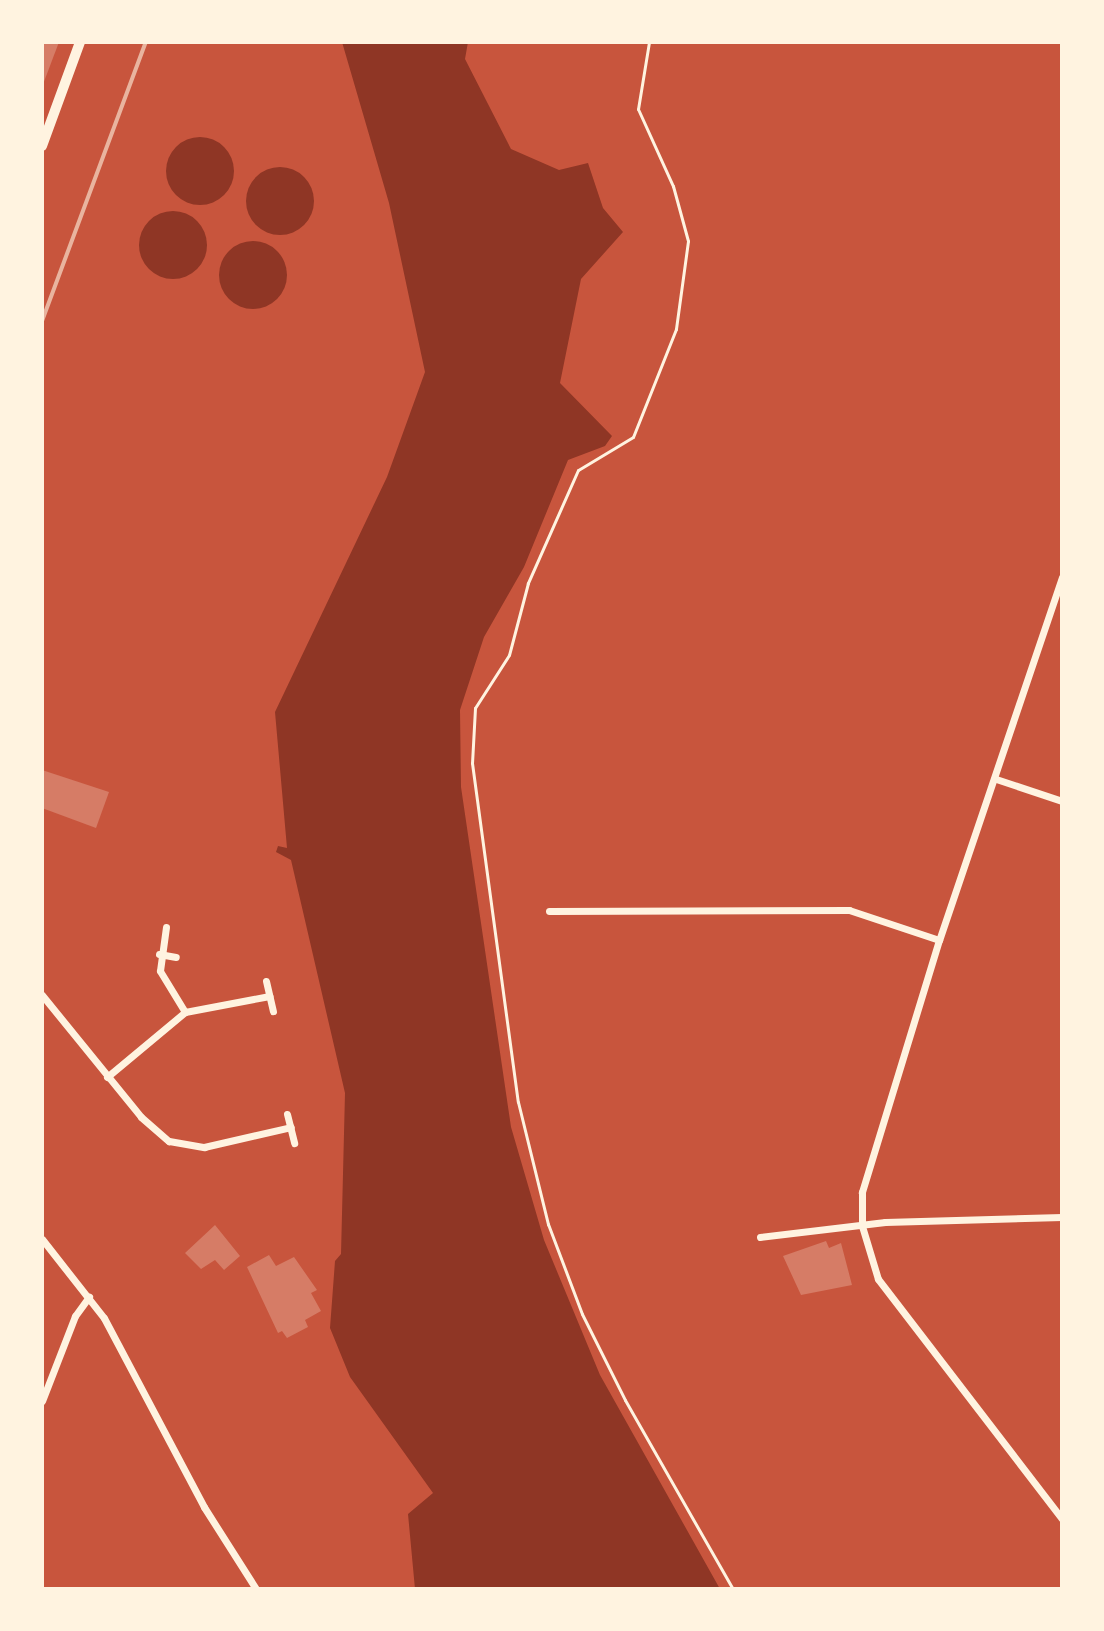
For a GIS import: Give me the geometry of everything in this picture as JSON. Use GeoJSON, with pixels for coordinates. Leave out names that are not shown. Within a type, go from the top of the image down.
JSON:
{"type":"FeatureCollection","features":[{"type":"Feature","properties":{"kind":"main road"},"geometry":{"type":"LineString","coordinates":[[42,146],[80,42]]}},
{"type":"Feature","properties":{"kind":"street"},"geometry":{"type":"LineString","coordinates":[[1062,577],[866,1165],[862,1226],[872,1267],[886,1290],[1062,1519]]}},
{"type":"Feature","properties":{"kind":"street"},"geometry":{"type":"LineString","coordinates":[[996,779],[1062,801]]}},
{"type":"Feature","properties":{"kind":"street"},"geometry":{"type":"LineString","coordinates":[[549,911],[849,910],[939,940]]}},
{"type":"Feature","properties":{"kind":"street"},"geometry":{"type":"LineString","coordinates":[[166,927],[159,954],[161,977],[185,1012]]}},
{"type":"Feature","properties":{"kind":"street"},"geometry":{"type":"LineString","coordinates":[[159,954],[176,957]]}},
{"type":"Feature","properties":{"kind":"street"},"geometry":{"type":"LineString","coordinates":[[266,981],[273,1011]]}},
{"type":"Feature","properties":{"kind":"street"},"geometry":{"type":"LineString","coordinates":[[42,995],[141,1117],[177,1145],[204,1147],[291,1127]]}},
{"type":"Feature","properties":{"kind":"street"},"geometry":{"type":"LineString","coordinates":[[107,1077],[185,1012],[270,996]]}},
{"type":"Feature","properties":{"kind":"street"},"geometry":{"type":"LineString","coordinates":[[287,1114],[294,1143]]}},
{"type":"Feature","properties":{"kind":"street"},"geometry":{"type":"LineString","coordinates":[[760,1237],[862,1226],[1062,1217]]}},
{"type":"Feature","properties":{"kind":"street"},"geometry":{"type":"LineString","coordinates":[[42,1239],[89,1297],[204,1507],[256,1589]]}},
{"type":"Feature","properties":{"kind":"street"},"geometry":{"type":"LineString","coordinates":[[42,1401],[75,1316],[89,1297]]}},
{"type":"Feature","properties":{"kind":"path"},"geometry":{"type":"LineString","coordinates":[[649,42],[638,109],[673,186],[688,241],[676,329],[633,437],[578,470],[528,583],[509,655],[475,708],[472,763],[518,1102],[548,1224],[582,1314],[617,1386],[733,1589]]}},
{"type":"Feature","properties":{"kind":"shaded area"},"geometry":{"type":"Polygon","coordinates":[[[342,42],[468,42],[465,59],[511,149],[559,170],[588,163],[603,208],[623,232],[581,279],[560,383],[612,436],[605,446],[568,460],[524,567],[484,637],[460,710],[461,787],[511,1127],[544,1240],[600,1375],[720,1589],[415,1589],[408,1514],[433,1493],[350,1377],[330,1328],[335,1261],[341,1254],[345,1093],[291,860],[276,852],[278,846],[287,848],[275,712],[387,477],[425,372],[389,203],[342,42]]]}},
{"type":"Feature","properties":{"kind":"shaded area"},"geometry":{"type":"Polygon","coordinates":[[[193,137],[207,137],[219,142],[229,152],[234,171],[229,190],[219,200],[207,205],[193,205],[181,200],[171,190],[166,178],[166,164],[171,152],[181,142],[193,137]]]}},
{"type":"Feature","properties":{"kind":"shaded area"},"geometry":{"type":"Polygon","coordinates":[[[273,167],[287,167],[299,172],[309,182],[314,201],[309,220],[299,230],[287,235],[273,235],[261,230],[251,220],[246,208],[246,194],[251,182],[261,172],[273,167]]]}},
{"type":"Feature","properties":{"kind":"shaded area"},"geometry":{"type":"Polygon","coordinates":[[[173,211],[197,221],[207,245],[197,269],[173,279],[149,269],[139,245],[149,221],[173,211]]]}},
{"type":"Feature","properties":{"kind":"shaded area"},"geometry":{"type":"Polygon","coordinates":[[[246,241],[260,241],[272,246],[282,256],[287,275],[282,294],[272,304],[260,309],[246,309],[234,304],[224,294],[219,282],[219,268],[224,256],[234,246],[246,241]]]}},
{"type":"Feature","properties":{"kind":"building"},"geometry":{"type":"Polygon","coordinates":[[[42,42],[59,42],[42,87],[42,42]]]}},
{"type":"Feature","properties":{"kind":"building"},"geometry":{"type":"Polygon","coordinates":[[[42,770],[109,792],[96,828],[42,808],[42,770]]]}},
{"type":"Feature","properties":{"kind":"building"},"geometry":{"type":"Polygon","coordinates":[[[215,1225],[240,1256],[224,1270],[215,1260],[201,1269],[185,1253],[215,1225]]]}},
{"type":"Feature","properties":{"kind":"building"},"geometry":{"type":"Polygon","coordinates":[[[826,1241],[829,1248],[841,1243],[852,1285],[801,1295],[783,1256],[826,1241]]]}},
{"type":"Feature","properties":{"kind":"building"},"geometry":{"type":"Polygon","coordinates":[[[269,1255],[276,1266],[294,1257],[317,1290],[311,1293],[321,1311],[305,1320],[308,1327],[287,1338],[282,1331],[278,1333],[247,1267],[269,1255]]]}},
{"type":"Feature","properties":{"kind":"railway"},"geometry":{"type":"LineString","coordinates":[[42,321],[146,42]]}}]}
